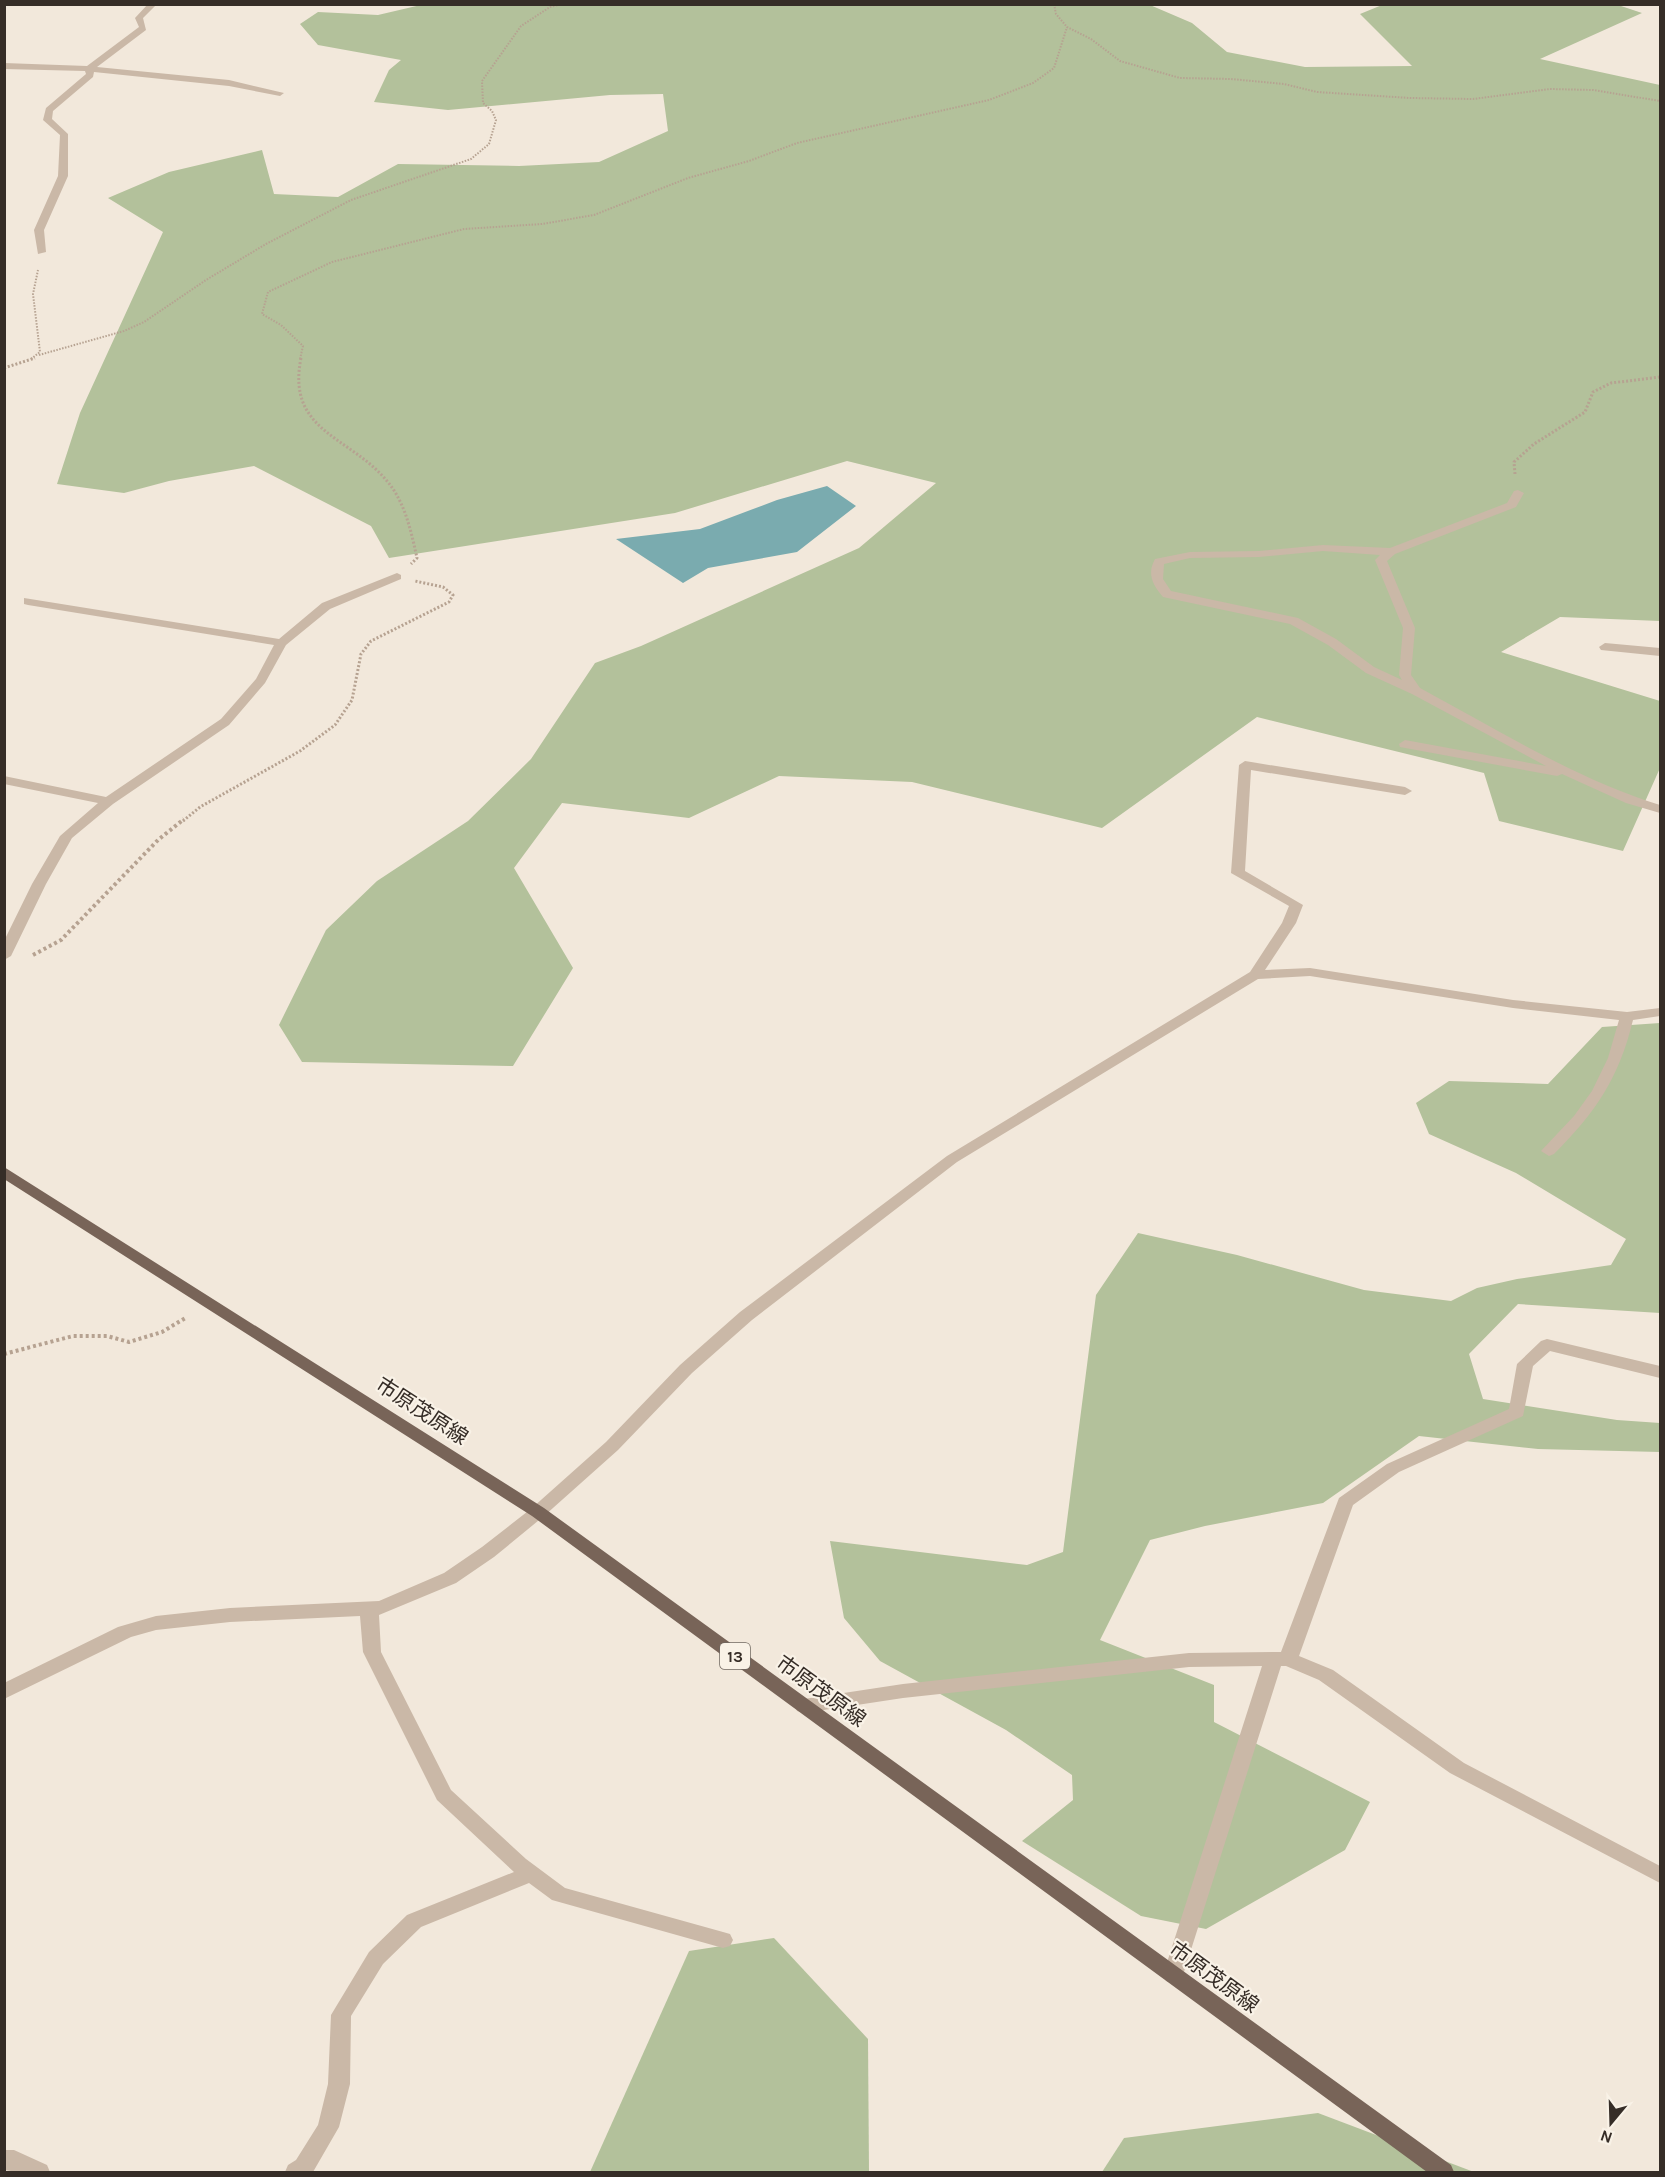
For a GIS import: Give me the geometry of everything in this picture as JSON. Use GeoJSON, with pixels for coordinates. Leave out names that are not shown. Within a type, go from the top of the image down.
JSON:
{"type":"FeatureCollection","features":[{"type":"Feature","properties":{"kind":"main road","name":"市原茂原線"},"geometry":{"type":"LineString","coordinates":[[4,1172],[538,1512],[1443,2172]]}},
{"type":"Feature","properties":{"kind":"street"},"geometry":{"type":"LineString","coordinates":[[89,69],[143,28],[139,18],[153,4]]}},
{"type":"Feature","properties":{"kind":"street"},"geometry":{"type":"LineString","coordinates":[[4,66],[89,69],[229,82],[280,93]]}},
{"type":"Feature","properties":{"kind":"street"},"geometry":{"type":"LineString","coordinates":[[41,252],[39,230],[63,176],[64,134],[47,120],[48,110],[90,75],[89,69]]}},
{"type":"Feature","properties":{"kind":"street"},"geometry":{"type":"LineString","coordinates":[[1416,691],[1405,675],[1409,628],[1381,560],[1391,552],[1512,505],[1518,493]]}},
{"type":"Feature","properties":{"kind":"street"},"geometry":{"type":"LineString","coordinates":[[1391,552],[1323,548],[1259,554],[1190,555],[1159,561],[1155,571],[1158,584],[1167,594],[1294,621],[1332,642],[1370,670],[1416,691],[1575,775],[1631,800],[1660,809]]}},
{"type":"Feature","properties":{"kind":"street"},"geometry":{"type":"LineString","coordinates":[[4,956],[39,884],[67,836],[108,801],[225,722],[261,680],[281,643],[327,606],[397,577]]}},
{"type":"Feature","properties":{"kind":"street"},"geometry":{"type":"LineString","coordinates":[[28,601],[281,643]]}},
{"type":"Feature","properties":{"kind":"street"},"geometry":{"type":"LineString","coordinates":[[1605,647],[1660,652]]}},
{"type":"Feature","properties":{"kind":"street"},"geometry":{"type":"LineString","coordinates":[[1406,744],[1575,775]]}},
{"type":"Feature","properties":{"kind":"street"},"geometry":{"type":"LineString","coordinates":[[4,1692],[125,1632],[156,1623],[231,1615],[381,1608],[450,1578],[488,1552],[538,1512],[612,1446],[686,1369],[746,1316],[952,1159],[1255,975],[1289,923],[1296,905],[1238,873],[1245,765],[1405,791]]}},
{"type":"Feature","properties":{"kind":"street"},"geometry":{"type":"LineString","coordinates":[[4,780],[108,801]]}},
{"type":"Feature","properties":{"kind":"street"},"geometry":{"type":"LineString","coordinates":[[1255,975],[1310,972],[1514,1004],[1627,1016],[1660,1012]]}},
{"type":"Feature","properties":{"kind":"street"},"geometry":{"type":"LineString","coordinates":[[1549,1151],[1587,1113],[1605,1086],[1620,1051],[1627,1016]]}},
{"type":"Feature","properties":{"kind":"street"},"geometry":{"type":"LineString","coordinates":[[1173,1975],[1281,1659],[1345,1502],[1392,1468],[1517,1412],[1525,1364],[1547,1345],[1660,1372]]}},
{"type":"Feature","properties":{"kind":"street"},"geometry":{"type":"LineString","coordinates":[[369,1609],[372,1652],[444,1795],[530,1874],[559,1894],[723,1940]]}},
{"type":"Feature","properties":{"kind":"street"},"geometry":{"type":"LineString","coordinates":[[804,1706],[903,1691],[1188,1660],[1281,1659],[1326,1675],[1457,1768],[1660,1875]]}},
{"type":"Feature","properties":{"kind":"street"},"geometry":{"type":"LineString","coordinates":[[296,2172],[304,2167],[328,2127],[339,2084],[341,2014],[376,1958],[414,1921],[530,1874]]}},
{"type":"Feature","properties":{"kind":"street"},"geometry":{"type":"LineString","coordinates":[[4,2160],[14,2160],[39,2172]]}},
{"type":"Feature","properties":{"kind":"path"},"geometry":{"type":"LineString","coordinates":[[4,368],[39,355],[134,327],[266,244],[351,200],[471,159],[489,144],[496,120],[492,111],[483,103],[482,81],[521,26],[550,8],[562,4]]}},
{"type":"Feature","properties":{"kind":"path"},"geometry":{"type":"LineString","coordinates":[[1054,4],[1056,14],[1066,27],[1091,39],[1120,61],[1180,78],[1231,79],[1284,84],[1317,92],[1400,97],[1473,99],[1550,89],[1593,90],[1624,97],[1660,101]]}},
{"type":"Feature","properties":{"kind":"path"},"geometry":{"type":"LineString","coordinates":[[397,577],[402,575],[417,558],[412,533],[399,500],[383,475],[350,449],[320,430],[302,402],[297,380],[303,346],[280,325],[262,314],[268,292],[332,262],[464,229],[542,224],[594,215],[688,178],[749,161],[797,143],[989,100],[1033,83],[1054,68],[1066,27]]}},
{"type":"Feature","properties":{"kind":"path"},"geometry":{"type":"LineString","coordinates":[[39,355],[33,294],[41,252]]}},
{"type":"Feature","properties":{"kind":"path"},"geometry":{"type":"LineString","coordinates":[[1518,493],[1514,462],[1534,444],[1585,412],[1593,392],[1611,383],[1660,377]]}},
{"type":"Feature","properties":{"kind":"path"},"geometry":{"type":"LineString","coordinates":[[29,958],[61,940],[158,840],[200,807],[300,751],[334,725],[352,700],[361,654],[371,641],[449,603],[453,595],[443,587],[397,577]]}},
{"type":"Feature","properties":{"kind":"path"},"geometry":{"type":"LineString","coordinates":[[4,1354],[73,1336],[107,1336],[129,1342],[162,1332],[210,1302]]}},
{"type":"Feature","properties":{"kind":"green space"},"geometry":{"type":"Polygon","coordinates":[[[425,4],[1150,5],[1192,23],[1227,52],[1305,67],[1412,66],[1360,14],[1382,5],[1615,4],[1642,13],[1540,59],[1660,85],[1660,621],[1560,617],[1501,652],[1660,701],[1660,768],[1623,851],[1499,821],[1484,773],[1257,717],[1102,828],[912,782],[779,776],[689,818],[562,803],[514,868],[573,968],[513,1066],[302,1062],[279,1025],[326,930],[377,881],[468,821],[531,759],[595,663],[641,646],[859,548],[936,483],[847,461],[675,513],[389,558],[371,526],[254,466],[169,481],[124,493],[57,484],[80,413],[163,232],[108,198],[169,172],[262,150],[274,194],[338,197],[398,164],[519,166],[599,162],[668,131],[663,94],[610,95],[448,110],[374,102],[389,70],[401,60],[318,45],[300,24],[318,12],[378,15],[425,4]]]}},
{"type":"Feature","properties":{"kind":"green space"},"geometry":{"type":"Polygon","coordinates":[[[1660,1023],[1660,1313],[1518,1304],[1469,1354],[1483,1399],[1617,1420],[1660,1423],[1660,1452],[1538,1449],[1419,1436],[1323,1503],[1205,1526],[1150,1540],[1100,1640],[1214,1685],[1214,1722],[1370,1802],[1345,1850],[1206,1929],[1141,1916],[1022,1841],[1073,1800],[1072,1775],[1006,1730],[880,1661],[844,1618],[830,1541],[1027,1565],[1063,1552],[1096,1295],[1138,1233],[1237,1255],[1364,1290],[1451,1301],[1477,1288],[1517,1279],[1611,1265],[1626,1239],[1516,1173],[1429,1134],[1416,1103],[1449,1081],[1548,1084],[1602,1027],[1660,1023]]]}},
{"type":"Feature","properties":{"kind":"green space"},"geometry":{"type":"Polygon","coordinates":[[[774,1938],[868,2039],[869,2172],[590,2172],[689,1951],[774,1938]]]}},
{"type":"Feature","properties":{"kind":"green space"},"geometry":{"type":"Polygon","coordinates":[[[1318,2113],[1474,2172],[1102,2172],[1124,2138],[1318,2113]]]}},
{"type":"Feature","properties":{"kind":"water"},"geometry":{"type":"Polygon","coordinates":[[[827,486],[856,506],[797,552],[708,568],[683,583],[616,539],[700,529],[777,500],[827,486]]]}}]}
